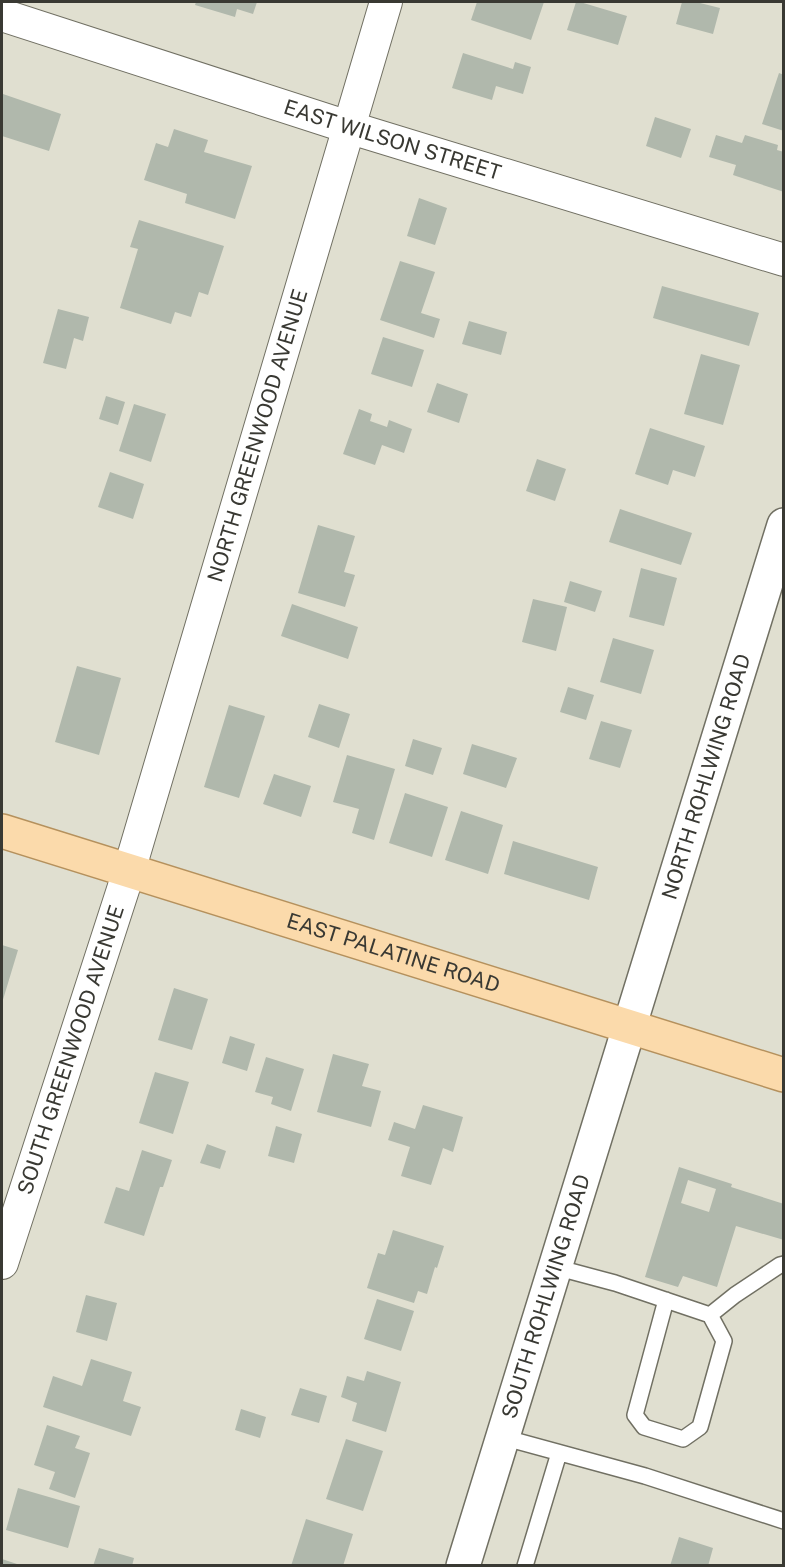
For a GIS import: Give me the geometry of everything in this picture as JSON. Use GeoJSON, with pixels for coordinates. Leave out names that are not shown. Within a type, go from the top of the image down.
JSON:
{"type":"FeatureCollection","features":[{"type":"Feature","properties":{"kind":"main road","name":"EAST PALATINE ROAD"},"geometry":{"type":"LineString","coordinates":[[2,831],[783,1075]]}},
{"type":"Feature","properties":{"kind":"street","name":"NORTH GREENWOOD AVENUE"},"geometry":{"type":"LineString","coordinates":[[129,871],[386,2]]}},
{"type":"Feature","properties":{"kind":"street","name":"EAST WILSON STREET"},"geometry":{"type":"LineString","coordinates":[[2,15],[348,127],[783,260]]}},
{"type":"Feature","properties":{"kind":"street","name":"NORTH ROHLWING ROAD"},"geometry":{"type":"LineString","coordinates":[[629,1026],[783,525]]}},
{"type":"Feature","properties":{"kind":"street","name":"SOUTH GREENWOOD AVENUE"},"geometry":{"type":"LineString","coordinates":[[2,1263],[129,871]]}},
{"type":"Feature","properties":{"kind":"street","name":"SOUTH ROHLWING ROAD"},"geometry":{"type":"LineString","coordinates":[[463,1566],[629,1026]]}},
{"type":"Feature","properties":{"kind":"lane"},"geometry":{"type":"LineString","coordinates":[[710,1315],[735,1295],[783,1264]]}},
{"type":"Feature","properties":{"kind":"lane"},"geometry":{"type":"LineString","coordinates":[[555,1267],[615,1283],[666,1300],[710,1315],[724,1341],[700,1428],[683,1439],[644,1427],[635,1415],[666,1300]]}},
{"type":"Feature","properties":{"kind":"lane"},"geometry":{"type":"LineString","coordinates":[[502,1437],[645,1476],[783,1521]]}},
{"type":"Feature","properties":{"kind":"lane"},"geometry":{"type":"LineString","coordinates":[[525,1566],[559,1453]]}},
{"type":"Feature","properties":{"kind":"building"},"geometry":{"type":"Polygon","coordinates":[[[196,2],[257,2],[253,14],[237,9],[235,17],[195,5],[196,2]]]}},
{"type":"Feature","properties":{"kind":"building"},"geometry":{"type":"Polygon","coordinates":[[[477,2],[544,2],[531,40],[471,20],[477,2]]]}},
{"type":"Feature","properties":{"kind":"building"},"geometry":{"type":"Polygon","coordinates":[[[576,2],[627,16],[618,45],[567,30],[576,2]]]}},
{"type":"Feature","properties":{"kind":"building"},"geometry":{"type":"Polygon","coordinates":[[[682,2],[696,2],[720,8],[713,34],[676,24],[682,2]]]}},
{"type":"Feature","properties":{"kind":"building"},"geometry":{"type":"Polygon","coordinates":[[[463,53],[513,69],[515,62],[531,67],[523,94],[496,86],[492,100],[452,88],[463,53]]]}},
{"type":"Feature","properties":{"kind":"building"},"geometry":{"type":"Polygon","coordinates":[[[779,73],[784,75],[784,131],[762,124],[779,73]]]}},
{"type":"Feature","properties":{"kind":"building"},"geometry":{"type":"Polygon","coordinates":[[[3,94],[61,114],[49,151],[2,136],[3,94]]]}},
{"type":"Feature","properties":{"kind":"building"},"geometry":{"type":"Polygon","coordinates":[[[655,117],[691,129],[681,158],[646,146],[655,117]]]}},
{"type":"Feature","properties":{"kind":"building"},"geometry":{"type":"Polygon","coordinates":[[[174,129],[208,140],[204,152],[252,166],[235,219],[185,203],[187,194],[144,180],[156,143],[168,147],[174,129]]]}},
{"type":"Feature","properties":{"kind":"building"},"geometry":{"type":"Polygon","coordinates":[[[716,135],[742,143],[745,135],[778,145],[777,150],[784,152],[784,192],[733,175],[736,165],[709,157],[716,135]]]}},
{"type":"Feature","properties":{"kind":"building"},"geometry":{"type":"Polygon","coordinates":[[[419,198],[447,208],[435,245],[407,236],[419,198]]]}},
{"type":"Feature","properties":{"kind":"building"},"geometry":{"type":"Polygon","coordinates":[[[139,220],[224,246],[208,295],[199,292],[191,317],[175,312],[171,324],[120,308],[138,249],[130,247],[139,220]]]}},
{"type":"Feature","properties":{"kind":"building"},"geometry":{"type":"Polygon","coordinates":[[[400,261],[435,272],[421,313],[440,319],[434,338],[380,320],[400,261]]]}},
{"type":"Feature","properties":{"kind":"building"},"geometry":{"type":"Polygon","coordinates":[[[662,286],[759,313],[749,346],[653,318],[662,286]]]}},
{"type":"Feature","properties":{"kind":"building"},"geometry":{"type":"Polygon","coordinates":[[[58,309],[89,317],[83,341],[74,338],[66,369],[43,363],[58,309]]]}},
{"type":"Feature","properties":{"kind":"building"},"geometry":{"type":"Polygon","coordinates":[[[469,321],[507,332],[501,355],[462,344],[469,321]]]}},
{"type":"Feature","properties":{"kind":"building"},"geometry":{"type":"Polygon","coordinates":[[[383,337],[424,350],[412,387],[371,374],[383,337]]]}},
{"type":"Feature","properties":{"kind":"building"},"geometry":{"type":"Polygon","coordinates":[[[701,354],[740,365],[723,425],[684,414],[701,354]]]}},
{"type":"Feature","properties":{"kind":"building"},"geometry":{"type":"Polygon","coordinates":[[[437,383],[468,394],[459,423],[427,412],[437,383]]]}},
{"type":"Feature","properties":{"kind":"building"},"geometry":{"type":"Polygon","coordinates":[[[106,396],[125,402],[118,425],[99,419],[106,396]]]}},
{"type":"Feature","properties":{"kind":"building"},"geometry":{"type":"Polygon","coordinates":[[[134,404],[166,414],[151,462],[119,451],[134,404]]]}},
{"type":"Feature","properties":{"kind":"building"},"geometry":{"type":"Polygon","coordinates":[[[359,409],[372,414],[370,421],[387,427],[389,420],[412,429],[404,453],[382,445],[375,465],[343,454],[359,409]]]}},
{"type":"Feature","properties":{"kind":"building"},"geometry":{"type":"Polygon","coordinates":[[[650,428],[705,446],[695,477],[673,470],[668,485],[635,474],[650,428]]]}},
{"type":"Feature","properties":{"kind":"building"},"geometry":{"type":"Polygon","coordinates":[[[537,459],[566,469],[555,501],[526,491],[537,459]]]}},
{"type":"Feature","properties":{"kind":"building"},"geometry":{"type":"Polygon","coordinates":[[[110,472],[144,484],[133,519],[98,507],[110,472]]]}},
{"type":"Feature","properties":{"kind":"building"},"geometry":{"type":"Polygon","coordinates":[[[620,509],[692,533],[681,565],[609,542],[620,509]]]}},
{"type":"Feature","properties":{"kind":"building"},"geometry":{"type":"Polygon","coordinates":[[[318,525],[355,536],[344,572],[355,575],[345,607],[298,593],[318,525]]]}},
{"type":"Feature","properties":{"kind":"building"},"geometry":{"type":"Polygon","coordinates":[[[641,568],[677,578],[664,626],[629,617],[641,568]]]}},
{"type":"Feature","properties":{"kind":"building"},"geometry":{"type":"Polygon","coordinates":[[[570,581],[602,591],[595,612],[564,602],[570,581]]]}},
{"type":"Feature","properties":{"kind":"building"},"geometry":{"type":"Polygon","coordinates":[[[533,599],[567,607],[556,651],[522,642],[533,599]]]}},
{"type":"Feature","properties":{"kind":"building"},"geometry":{"type":"Polygon","coordinates":[[[292,604],[358,627],[348,659],[281,636],[292,604]]]}},
{"type":"Feature","properties":{"kind":"building"},"geometry":{"type":"Polygon","coordinates":[[[613,638],[654,650],[641,694],[600,682],[613,638]]]}},
{"type":"Feature","properties":{"kind":"building"},"geometry":{"type":"Polygon","coordinates":[[[77,666],[121,678],[99,755],[55,742],[77,666]]]}},
{"type":"Feature","properties":{"kind":"building"},"geometry":{"type":"Polygon","coordinates":[[[568,687],[594,695],[586,720],[560,712],[568,687]]]}},
{"type":"Feature","properties":{"kind":"building"},"geometry":{"type":"Polygon","coordinates":[[[319,704],[350,714],[339,748],[308,737],[319,704]]]}},
{"type":"Feature","properties":{"kind":"building"},"geometry":{"type":"Polygon","coordinates":[[[229,705],[265,716],[239,798],[204,787],[229,705]]]}},
{"type":"Feature","properties":{"kind":"building"},"geometry":{"type":"Polygon","coordinates":[[[601,721],[632,730],[620,768],[589,759],[601,721]]]}},
{"type":"Feature","properties":{"kind":"building"},"geometry":{"type":"Polygon","coordinates":[[[413,739],[442,748],[433,775],[405,766],[413,739]]]}},
{"type":"Feature","properties":{"kind":"building"},"geometry":{"type":"Polygon","coordinates":[[[472,744],[517,758],[506,788],[463,774],[472,744]]]}},
{"type":"Feature","properties":{"kind":"building"},"geometry":{"type":"Polygon","coordinates":[[[347,755],[395,769],[374,840],[352,833],[359,809],[333,802],[347,755]]]}},
{"type":"Feature","properties":{"kind":"building"},"geometry":{"type":"Polygon","coordinates":[[[274,774],[311,786],[301,817],[263,804],[274,774]]]}},
{"type":"Feature","properties":{"kind":"building"},"geometry":{"type":"Polygon","coordinates":[[[405,793],[448,807],[432,857],[389,843],[405,793]]]}},
{"type":"Feature","properties":{"kind":"building"},"geometry":{"type":"Polygon","coordinates":[[[461,811],[503,825],[488,874],[445,860],[461,811]]]}},
{"type":"Feature","properties":{"kind":"building"},"geometry":{"type":"Polygon","coordinates":[[[513,841],[598,867],[589,900],[504,874],[513,841]]]}},
{"type":"Feature","properties":{"kind":"building"},"geometry":{"type":"Polygon","coordinates":[[[2,945],[18,950],[2,1003],[2,945]]]}},
{"type":"Feature","properties":{"kind":"building"},"geometry":{"type":"Polygon","coordinates":[[[174,988],[208,999],[192,1050],[158,1040],[174,988]]]}},
{"type":"Feature","properties":{"kind":"building"},"geometry":{"type":"Polygon","coordinates":[[[230,1036],[255,1044],[247,1071],[222,1063],[230,1036]]]}},
{"type":"Feature","properties":{"kind":"building"},"geometry":{"type":"Polygon","coordinates":[[[333,1054],[369,1064],[362,1086],[381,1091],[371,1127],[317,1112],[333,1054]]]}},
{"type":"Feature","properties":{"kind":"building"},"geometry":{"type":"Polygon","coordinates":[[[266,1057],[304,1069],[291,1111],[271,1104],[273,1097],[255,1092],[266,1057]]]}},
{"type":"Feature","properties":{"kind":"building"},"geometry":{"type":"Polygon","coordinates":[[[155,1072],[189,1082],[173,1134],[139,1123],[155,1072]]]}},
{"type":"Feature","properties":{"kind":"building"},"geometry":{"type":"Polygon","coordinates":[[[423,1105],[463,1117],[453,1152],[443,1148],[431,1185],[401,1176],[410,1147],[388,1140],[394,1122],[415,1129],[423,1105]]]}},
{"type":"Feature","properties":{"kind":"building"},"geometry":{"type":"Polygon","coordinates":[[[276,1126],[302,1134],[294,1163],[268,1156],[276,1126]]]}},
{"type":"Feature","properties":{"kind":"building"},"geometry":{"type":"Polygon","coordinates":[[[207,1144],[226,1151],[220,1169],[200,1163],[207,1144]]]}},
{"type":"Feature","properties":{"kind":"building"},"geometry":{"type":"Polygon","coordinates":[[[142,1150],[172,1160],[163,1187],[160,1187],[144,1236],[104,1223],[116,1187],[129,1191],[142,1150]]]}},
{"type":"Feature","properties":{"kind":"building"},"geometry":{"type":"Polygon","coordinates":[[[679,1167],[784,1204],[784,1240],[736,1226],[717,1287],[683,1276],[678,1287],[645,1277],[679,1167]],[[688,1180],[681,1203],[709,1212],[716,1189],[688,1180]]]}},
{"type":"Feature","properties":{"kind":"building"},"geometry":{"type":"Polygon","coordinates":[[[393,1230],[444,1246],[427,1294],[418,1291],[414,1303],[367,1288],[378,1253],[385,1255],[393,1230]]]}},
{"type":"Feature","properties":{"kind":"building"},"geometry":{"type":"Polygon","coordinates":[[[86,1295],[117,1303],[107,1341],[76,1332],[86,1295]]]}},
{"type":"Feature","properties":{"kind":"building"},"geometry":{"type":"Polygon","coordinates":[[[377,1299],[414,1311],[401,1351],[364,1339],[377,1299]]]}},
{"type":"Feature","properties":{"kind":"building"},"geometry":{"type":"Polygon","coordinates":[[[91,1359],[132,1372],[123,1401],[141,1407],[131,1436],[43,1407],[53,1376],[82,1386],[91,1359]]]}},
{"type":"Feature","properties":{"kind":"building"},"geometry":{"type":"Polygon","coordinates":[[[367,1371],[401,1382],[386,1432],[352,1421],[357,1403],[341,1397],[347,1376],[364,1381],[367,1371]]]}},
{"type":"Feature","properties":{"kind":"building"},"geometry":{"type":"Polygon","coordinates":[[[300,1388],[327,1396],[319,1423],[291,1415],[300,1388]]]}},
{"type":"Feature","properties":{"kind":"building"},"geometry":{"type":"Polygon","coordinates":[[[241,1409],[266,1417],[260,1438],[235,1430],[241,1409]]]}},
{"type":"Feature","properties":{"kind":"building"},"geometry":{"type":"Polygon","coordinates":[[[47,1425],[80,1436],[75,1448],[90,1453],[75,1498],[49,1489],[55,1472],[34,1465],[47,1425]]]}},
{"type":"Feature","properties":{"kind":"building"},"geometry":{"type":"Polygon","coordinates":[[[346,1439],[383,1451],[363,1511],[326,1499],[346,1439]]]}},
{"type":"Feature","properties":{"kind":"building"},"geometry":{"type":"Polygon","coordinates":[[[18,1488],[80,1506],[68,1548],[6,1530],[18,1488]]]}},
{"type":"Feature","properties":{"kind":"building"},"geometry":{"type":"Polygon","coordinates":[[[306,1519],[353,1534],[343,1566],[291,1566],[306,1519]]]}},
{"type":"Feature","properties":{"kind":"building"},"geometry":{"type":"Polygon","coordinates":[[[679,1537],[713,1548],[708,1566],[670,1566],[679,1537]]]}},
{"type":"Feature","properties":{"kind":"building"},"geometry":{"type":"Polygon","coordinates":[[[99,1548],[134,1558],[132,1566],[93,1566],[99,1548]]]}},
{"type":"Feature","properties":{"kind":"building"},"geometry":{"type":"Polygon","coordinates":[[[2,1559],[20,1565],[20,1566],[2,1566],[2,1559]]]}}]}
